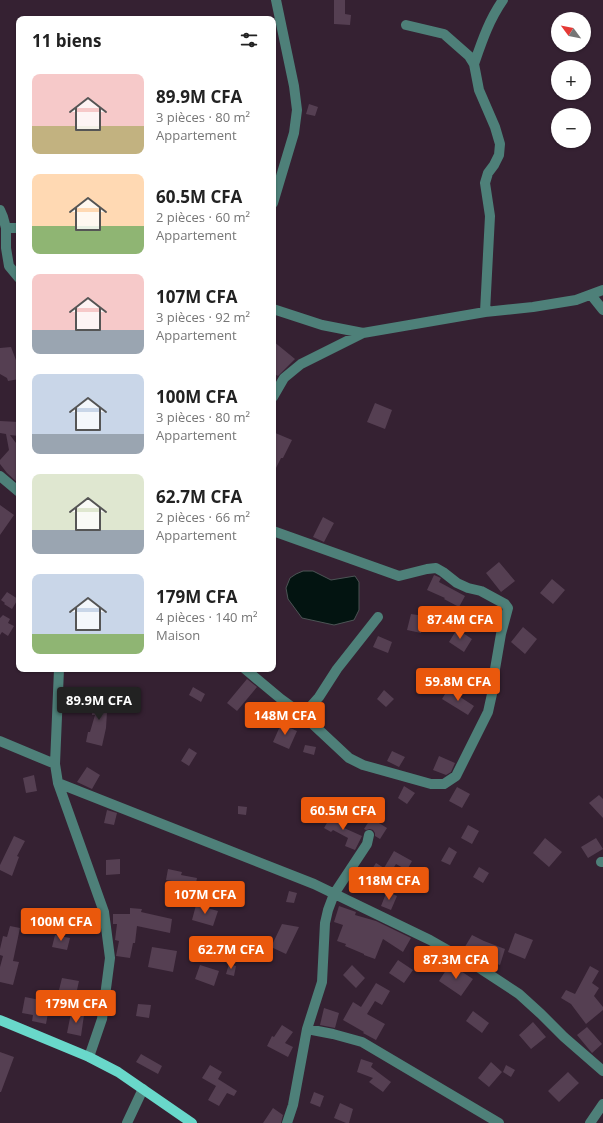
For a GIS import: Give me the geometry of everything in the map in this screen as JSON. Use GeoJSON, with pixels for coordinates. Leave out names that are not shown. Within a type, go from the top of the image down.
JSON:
{"type":"FeatureCollection","features":[{"type":"Feature","properties":{"kind":"main road"},"geometry":{"type":"LineString","coordinates":[[0,1020],[90,1057],[118,1072],[192,1123]]}},
{"type":"Feature","properties":{"kind":"street"},"geometry":{"type":"LineString","coordinates":[[276,0],[294,86],[297,110],[294,133],[276,190]]}},
{"type":"Feature","properties":{"kind":"street"},"geometry":{"type":"LineString","coordinates":[[474,64],[486,30],[494,13],[503,0]]}},
{"type":"Feature","properties":{"kind":"street"},"geometry":{"type":"LineString","coordinates":[[406,25],[444,34],[469,56],[474,64],[479,90],[495,127],[500,144],[499,156],[488,173],[485,183],[490,216],[485,312]]}},
{"type":"Feature","properties":{"kind":"street"},"geometry":{"type":"LineString","coordinates":[[0,210],[6,228],[6,248],[9,266],[16,274]]}},
{"type":"Feature","properties":{"kind":"street"},"geometry":{"type":"LineString","coordinates":[[6,228],[16,228]]}},
{"type":"Feature","properties":{"kind":"street"},"geometry":{"type":"LineString","coordinates":[[276,392],[284,378],[301,364],[363,333],[485,312],[533,307],[576,300],[603,290]]}},
{"type":"Feature","properties":{"kind":"street"},"geometry":{"type":"LineString","coordinates":[[591,295],[603,310]]}},
{"type":"Feature","properties":{"kind":"street"},"geometry":{"type":"LineString","coordinates":[[276,310],[322,324],[363,333]]}},
{"type":"Feature","properties":{"kind":"street"},"geometry":{"type":"LineString","coordinates":[[0,476],[16,489]]}},
{"type":"Feature","properties":{"kind":"street"},"geometry":{"type":"LineString","coordinates":[[249,672],[303,715],[349,758],[363,765],[431,784],[444,784],[456,776],[488,712],[494,685],[501,634],[508,608],[505,604],[481,591],[468,588],[458,583],[436,568],[399,576],[276,533]]}},
{"type":"Feature","properties":{"kind":"street"},"geometry":{"type":"LineString","coordinates":[[303,715],[319,697],[337,669],[378,617]]}},
{"type":"Feature","properties":{"kind":"street"},"geometry":{"type":"LineString","coordinates":[[59,672],[54,764],[58,783],[104,912],[110,958],[102,1019],[90,1057]]}},
{"type":"Feature","properties":{"kind":"street"},"geometry":{"type":"LineString","coordinates":[[0,741],[54,764]]}},
{"type":"Feature","properties":{"kind":"street"},"geometry":{"type":"LineString","coordinates":[[58,783],[314,884],[430,940],[481,969],[518,994],[541,1014],[564,1038],[603,1071]]}},
{"type":"Feature","properties":{"kind":"street"},"geometry":{"type":"LineString","coordinates":[[287,1123],[293,1105],[307,1029],[322,982],[325,923],[328,910],[334,894],[367,844],[369,835]]}},
{"type":"Feature","properties":{"kind":"street"},"geometry":{"type":"LineString","coordinates":[[307,1029],[362,1042],[499,1123]]}},
{"type":"Feature","properties":{"kind":"street"},"geometry":{"type":"LineString","coordinates":[[127,1123],[142,1089]]}},
{"type":"Feature","properties":{"kind":"street"},"geometry":{"type":"LineString","coordinates":[[590,1123],[603,1104]]}},
{"type":"Feature","properties":{"kind":"shaded area"},"geometry":{"type":"Polygon","coordinates":[[[303,571],[313,571],[331,580],[355,576],[359,582],[359,610],[354,620],[334,625],[302,618],[288,599],[286,588],[290,578],[303,571]]]}},
{"type":"Feature","properties":{"kind":"building"},"geometry":{"type":"Polygon","coordinates":[[[334,0],[345,0],[345,14],[351,15],[350,25],[334,24],[334,0]]]}},
{"type":"Feature","properties":{"kind":"building"},"geometry":{"type":"Polygon","coordinates":[[[309,104],[318,107],[315,116],[306,114],[309,104]]]}},
{"type":"Feature","properties":{"kind":"building"},"geometry":{"type":"Polygon","coordinates":[[[276,343],[295,359],[278,376],[276,375],[276,343]]]}},
{"type":"Feature","properties":{"kind":"building"},"geometry":{"type":"Polygon","coordinates":[[[11,347],[16,360],[16,380],[8,381],[7,378],[0,374],[0,348],[11,347]]]}},
{"type":"Feature","properties":{"kind":"building"},"geometry":{"type":"Polygon","coordinates":[[[375,403],[392,410],[385,429],[367,422],[375,403]]]}},
{"type":"Feature","properties":{"kind":"building"},"geometry":{"type":"Polygon","coordinates":[[[0,421],[16,422],[16,436],[10,435],[16,443],[16,481],[0,464],[0,460],[9,450],[6,434],[0,433],[0,421]]]}},
{"type":"Feature","properties":{"kind":"building"},"geometry":{"type":"Polygon","coordinates":[[[276,433],[292,440],[283,458],[281,458],[276,468],[276,433]]]}},
{"type":"Feature","properties":{"kind":"building"},"geometry":{"type":"Polygon","coordinates":[[[0,505],[14,515],[0,535],[0,505]]]}},
{"type":"Feature","properties":{"kind":"building"},"geometry":{"type":"Polygon","coordinates":[[[323,517],[334,523],[324,542],[313,537],[323,517]]]}},
{"type":"Feature","properties":{"kind":"building"},"geometry":{"type":"Polygon","coordinates":[[[499,562],[515,581],[501,592],[486,573],[499,562]]]}},
{"type":"Feature","properties":{"kind":"building"},"geometry":{"type":"Polygon","coordinates":[[[434,575],[441,578],[439,582],[465,596],[459,607],[444,599],[445,598],[427,590],[434,575]]]}},
{"type":"Feature","properties":{"kind":"building"},"geometry":{"type":"Polygon","coordinates":[[[552,579],[565,590],[553,604],[540,593],[552,579]]]}},
{"type":"Feature","properties":{"kind":"building"},"geometry":{"type":"Polygon","coordinates":[[[7,592],[16,598],[16,602],[12,609],[1,600],[7,592]]]}},
{"type":"Feature","properties":{"kind":"building"},"geometry":{"type":"Polygon","coordinates":[[[411,614],[424,616],[421,633],[407,630],[411,614]]]}},
{"type":"Feature","properties":{"kind":"building"},"geometry":{"type":"Polygon","coordinates":[[[3,615],[10,619],[8,623],[14,626],[8,636],[2,632],[0,635],[0,618],[3,615]]]}},
{"type":"Feature","properties":{"kind":"building"},"geometry":{"type":"Polygon","coordinates":[[[523,627],[537,639],[525,654],[511,642],[523,627]]]}},
{"type":"Feature","properties":{"kind":"building"},"geometry":{"type":"Polygon","coordinates":[[[457,629],[472,639],[464,652],[449,642],[457,629]]]}},
{"type":"Feature","properties":{"kind":"building"},"geometry":{"type":"Polygon","coordinates":[[[378,636],[392,642],[388,653],[373,647],[378,636]]]}},
{"type":"Feature","properties":{"kind":"building"},"geometry":{"type":"Polygon","coordinates":[[[247,679],[257,687],[237,711],[227,703],[247,679]]]}},
{"type":"Feature","properties":{"kind":"building"},"geometry":{"type":"Polygon","coordinates":[[[193,687],[205,694],[201,702],[189,695],[193,687]]]}},
{"type":"Feature","properties":{"kind":"building"},"geometry":{"type":"Polygon","coordinates":[[[448,689],[474,706],[468,715],[442,699],[448,689]]]}},
{"type":"Feature","properties":{"kind":"building"},"geometry":{"type":"Polygon","coordinates":[[[384,690],[394,699],[386,707],[377,699],[384,690]]]}},
{"type":"Feature","properties":{"kind":"building"},"geometry":{"type":"Polygon","coordinates":[[[93,696],[108,696],[106,728],[102,746],[86,742],[88,732],[90,732],[95,715],[92,715],[93,696]]]}},
{"type":"Feature","properties":{"kind":"building"},"geometry":{"type":"Polygon","coordinates":[[[281,724],[297,731],[289,749],[273,742],[281,724]]]}},
{"type":"Feature","properties":{"kind":"building"},"geometry":{"type":"Polygon","coordinates":[[[305,745],[316,747],[314,755],[303,752],[305,745]]]}},
{"type":"Feature","properties":{"kind":"building"},"geometry":{"type":"Polygon","coordinates":[[[189,748],[197,753],[189,766],[181,761],[189,748]]]}},
{"type":"Feature","properties":{"kind":"building"},"geometry":{"type":"Polygon","coordinates":[[[392,751],[405,757],[399,767],[387,761],[392,751]]]}},
{"type":"Feature","properties":{"kind":"building"},"geometry":{"type":"Polygon","coordinates":[[[439,756],[455,763],[451,772],[446,775],[433,770],[439,756]]]}},
{"type":"Feature","properties":{"kind":"building"},"geometry":{"type":"Polygon","coordinates":[[[87,767],[100,775],[92,789],[77,782],[87,767]]]}},
{"type":"Feature","properties":{"kind":"building"},"geometry":{"type":"Polygon","coordinates":[[[34,775],[37,791],[26,793],[23,778],[34,775]]]}},
{"type":"Feature","properties":{"kind":"building"},"geometry":{"type":"Polygon","coordinates":[[[404,786],[415,793],[407,804],[398,798],[404,786]]]}},
{"type":"Feature","properties":{"kind":"building"},"geometry":{"type":"Polygon","coordinates":[[[457,787],[470,794],[462,808],[449,801],[457,787]]]}},
{"type":"Feature","properties":{"kind":"building"},"geometry":{"type":"Polygon","coordinates":[[[599,795],[603,799],[603,818],[589,803],[599,795]]]}},
{"type":"Feature","properties":{"kind":"building"},"geometry":{"type":"Polygon","coordinates":[[[238,806],[247,807],[246,815],[238,814],[238,806]]]}},
{"type":"Feature","properties":{"kind":"building"},"geometry":{"type":"Polygon","coordinates":[[[107,810],[117,813],[114,825],[104,823],[107,810]]]}},
{"type":"Feature","properties":{"kind":"building"},"geometry":{"type":"Polygon","coordinates":[[[332,814],[347,823],[344,828],[362,836],[355,850],[345,846],[348,838],[333,830],[331,832],[324,828],[332,814]]]}},
{"type":"Feature","properties":{"kind":"building"},"geometry":{"type":"Polygon","coordinates":[[[371,818],[387,828],[380,839],[375,836],[373,830],[364,829],[371,818]]]}},
{"type":"Feature","properties":{"kind":"building"},"geometry":{"type":"Polygon","coordinates":[[[468,825],[479,831],[472,844],[461,838],[468,825]]]}},
{"type":"Feature","properties":{"kind":"building"},"geometry":{"type":"Polygon","coordinates":[[[14,836],[25,841],[17,856],[19,857],[12,876],[0,870],[0,865],[14,836]]]}},
{"type":"Feature","properties":{"kind":"building"},"geometry":{"type":"Polygon","coordinates":[[[545,838],[562,852],[549,867],[533,853],[545,838]]]}},
{"type":"Feature","properties":{"kind":"building"},"geometry":{"type":"Polygon","coordinates":[[[596,838],[603,849],[588,858],[581,847],[596,838]]]}},
{"type":"Feature","properties":{"kind":"building"},"geometry":{"type":"Polygon","coordinates":[[[449,847],[457,852],[450,865],[441,861],[449,847]]]}},
{"type":"Feature","properties":{"kind":"building"},"geometry":{"type":"Polygon","coordinates":[[[394,851],[412,861],[407,870],[396,864],[382,886],[367,877],[376,863],[384,868],[394,851]]]}},
{"type":"Feature","properties":{"kind":"building"},"geometry":{"type":"Polygon","coordinates":[[[120,859],[120,874],[106,875],[106,860],[120,859]]]}},
{"type":"Feature","properties":{"kind":"building"},"geometry":{"type":"Polygon","coordinates":[[[479,867],[489,873],[483,883],[473,877],[479,867]]]}},
{"type":"Feature","properties":{"kind":"building"},"geometry":{"type":"Polygon","coordinates":[[[168,869],[182,872],[181,875],[197,878],[195,888],[182,886],[183,883],[166,880],[168,869]]]}},
{"type":"Feature","properties":{"kind":"building"},"geometry":{"type":"Polygon","coordinates":[[[219,886],[232,888],[230,899],[217,896],[219,886]]]}},
{"type":"Feature","properties":{"kind":"building"},"geometry":{"type":"Polygon","coordinates":[[[289,891],[297,893],[294,903],[286,902],[289,891]]]}},
{"type":"Feature","properties":{"kind":"building"},"geometry":{"type":"Polygon","coordinates":[[[387,891],[397,896],[391,910],[381,906],[387,891]]]}},
{"type":"Feature","properties":{"kind":"building"},"geometry":{"type":"Polygon","coordinates":[[[196,905],[218,911],[213,926],[192,920],[196,905]]]}},
{"type":"Feature","properties":{"kind":"building"},"geometry":{"type":"Polygon","coordinates":[[[339,906],[356,912],[355,915],[376,921],[411,938],[403,952],[383,939],[375,959],[337,941],[343,925],[334,922],[339,906]]]}},
{"type":"Feature","properties":{"kind":"building"},"geometry":{"type":"Polygon","coordinates":[[[130,908],[142,909],[141,912],[172,919],[170,933],[137,926],[135,943],[133,943],[130,958],[116,956],[119,941],[115,940],[117,924],[113,924],[113,914],[130,914],[130,908]]]}},
{"type":"Feature","properties":{"kind":"building"},"geometry":{"type":"Polygon","coordinates":[[[282,924],[299,927],[286,954],[271,947],[282,924]]]}},
{"type":"Feature","properties":{"kind":"building"},"geometry":{"type":"Polygon","coordinates":[[[10,926],[20,928],[13,961],[19,962],[13,985],[0,982],[0,967],[3,956],[0,955],[0,949],[3,936],[7,937],[10,926]]]}},
{"type":"Feature","properties":{"kind":"building"},"geometry":{"type":"Polygon","coordinates":[[[515,933],[533,940],[525,959],[508,952],[515,933]]]}},
{"type":"Feature","properties":{"kind":"building"},"geometry":{"type":"Polygon","coordinates":[[[55,935],[70,938],[67,950],[52,947],[55,935]]]}},
{"type":"Feature","properties":{"kind":"building"},"geometry":{"type":"Polygon","coordinates":[[[472,935],[505,949],[500,965],[463,950],[472,935]]]}},
{"type":"Feature","properties":{"kind":"building"},"geometry":{"type":"Polygon","coordinates":[[[152,947],[177,951],[173,972],[148,967],[152,947]]]}},
{"type":"Feature","properties":{"kind":"building"},"geometry":{"type":"Polygon","coordinates":[[[398,960],[413,970],[404,983],[389,973],[398,960]]]}},
{"type":"Feature","properties":{"kind":"building"},"geometry":{"type":"Polygon","coordinates":[[[229,964],[236,966],[234,976],[226,974],[229,964]]]}},
{"type":"Feature","properties":{"kind":"building"},"geometry":{"type":"Polygon","coordinates":[[[450,964],[473,979],[461,996],[439,981],[450,964]]]}},
{"type":"Feature","properties":{"kind":"building"},"geometry":{"type":"Polygon","coordinates":[[[200,965],[219,971],[214,986],[195,979],[200,965]]]}},
{"type":"Feature","properties":{"kind":"building"},"geometry":{"type":"Polygon","coordinates":[[[352,965],[365,978],[356,988],[343,975],[352,965]]]}},
{"type":"Feature","properties":{"kind":"building"},"geometry":{"type":"Polygon","coordinates":[[[590,966],[599,971],[592,983],[599,988],[594,996],[603,1007],[603,1010],[586,1024],[571,1004],[561,998],[566,990],[575,994],[590,966]]]}},
{"type":"Feature","properties":{"kind":"building"},"geometry":{"type":"Polygon","coordinates":[[[62,978],[79,981],[77,990],[59,990],[62,978]]]}},
{"type":"Feature","properties":{"kind":"building"},"geometry":{"type":"Polygon","coordinates":[[[376,983],[390,991],[382,1005],[375,1001],[367,1014],[385,1024],[376,1040],[343,1020],[353,1002],[361,1007],[376,983]]]}},
{"type":"Feature","properties":{"kind":"building"},"geometry":{"type":"Polygon","coordinates":[[[25,997],[50,1002],[46,1024],[32,1021],[33,1015],[22,1013],[25,997]]]}},
{"type":"Feature","properties":{"kind":"building"},"geometry":{"type":"Polygon","coordinates":[[[138,1004],[151,1005],[149,1018],[136,1016],[138,1004]]]}},
{"type":"Feature","properties":{"kind":"building"},"geometry":{"type":"Polygon","coordinates":[[[324,1008],[339,1013],[335,1028],[320,1025],[324,1008]]]}},
{"type":"Feature","properties":{"kind":"building"},"geometry":{"type":"Polygon","coordinates":[[[473,1011],[489,1023],[482,1033],[466,1021],[473,1011]]]}},
{"type":"Feature","properties":{"kind":"building"},"geometry":{"type":"Polygon","coordinates":[[[71,1013],[84,1015],[81,1036],[67,1033],[71,1013]]]}},
{"type":"Feature","properties":{"kind":"building"},"geometry":{"type":"Polygon","coordinates":[[[533,1022],[546,1037],[531,1049],[519,1035],[533,1022]]]}},
{"type":"Feature","properties":{"kind":"building"},"geometry":{"type":"Polygon","coordinates":[[[282,1025],[293,1032],[285,1043],[293,1047],[288,1057],[267,1046],[272,1036],[274,1037],[282,1025]]]}},
{"type":"Feature","properties":{"kind":"building"},"geometry":{"type":"Polygon","coordinates":[[[587,1027],[602,1044],[592,1053],[577,1035],[587,1027]]]}},
{"type":"Feature","properties":{"kind":"building"},"geometry":{"type":"Polygon","coordinates":[[[0,1052],[14,1057],[1,1092],[0,1092],[0,1052]]]}},
{"type":"Feature","properties":{"kind":"building"},"geometry":{"type":"Polygon","coordinates":[[[141,1054],[162,1066],[158,1074],[136,1062],[141,1054]]]}},
{"type":"Feature","properties":{"kind":"building"},"geometry":{"type":"Polygon","coordinates":[[[361,1059],[373,1063],[371,1067],[391,1082],[383,1092],[369,1082],[373,1078],[357,1072],[361,1059]]]}},
{"type":"Feature","properties":{"kind":"building"},"geometry":{"type":"Polygon","coordinates":[[[491,1062],[502,1072],[489,1087],[478,1078],[491,1062]]]}},
{"type":"Feature","properties":{"kind":"building"},"geometry":{"type":"Polygon","coordinates":[[[210,1065],[222,1072],[218,1079],[237,1091],[234,1096],[227,1093],[219,1106],[208,1100],[216,1086],[202,1078],[210,1065]]]}},
{"type":"Feature","properties":{"kind":"building"},"geometry":{"type":"Polygon","coordinates":[[[506,1065],[515,1070],[511,1077],[503,1072],[506,1065]]]}},
{"type":"Feature","properties":{"kind":"building"},"geometry":{"type":"Polygon","coordinates":[[[568,1072],[579,1083],[559,1102],[548,1091],[568,1072]]]}},
{"type":"Feature","properties":{"kind":"building"},"geometry":{"type":"Polygon","coordinates":[[[314,1092],[324,1096],[320,1107],[310,1103],[314,1092]]]}},
{"type":"Feature","properties":{"kind":"building"},"geometry":{"type":"Polygon","coordinates":[[[340,1103],[353,1109],[349,1123],[334,1118],[340,1103]]]}},
{"type":"Feature","properties":{"kind":"building"},"geometry":{"type":"Polygon","coordinates":[[[273,1108],[283,1115],[281,1123],[263,1123],[273,1108]]]}}]}
